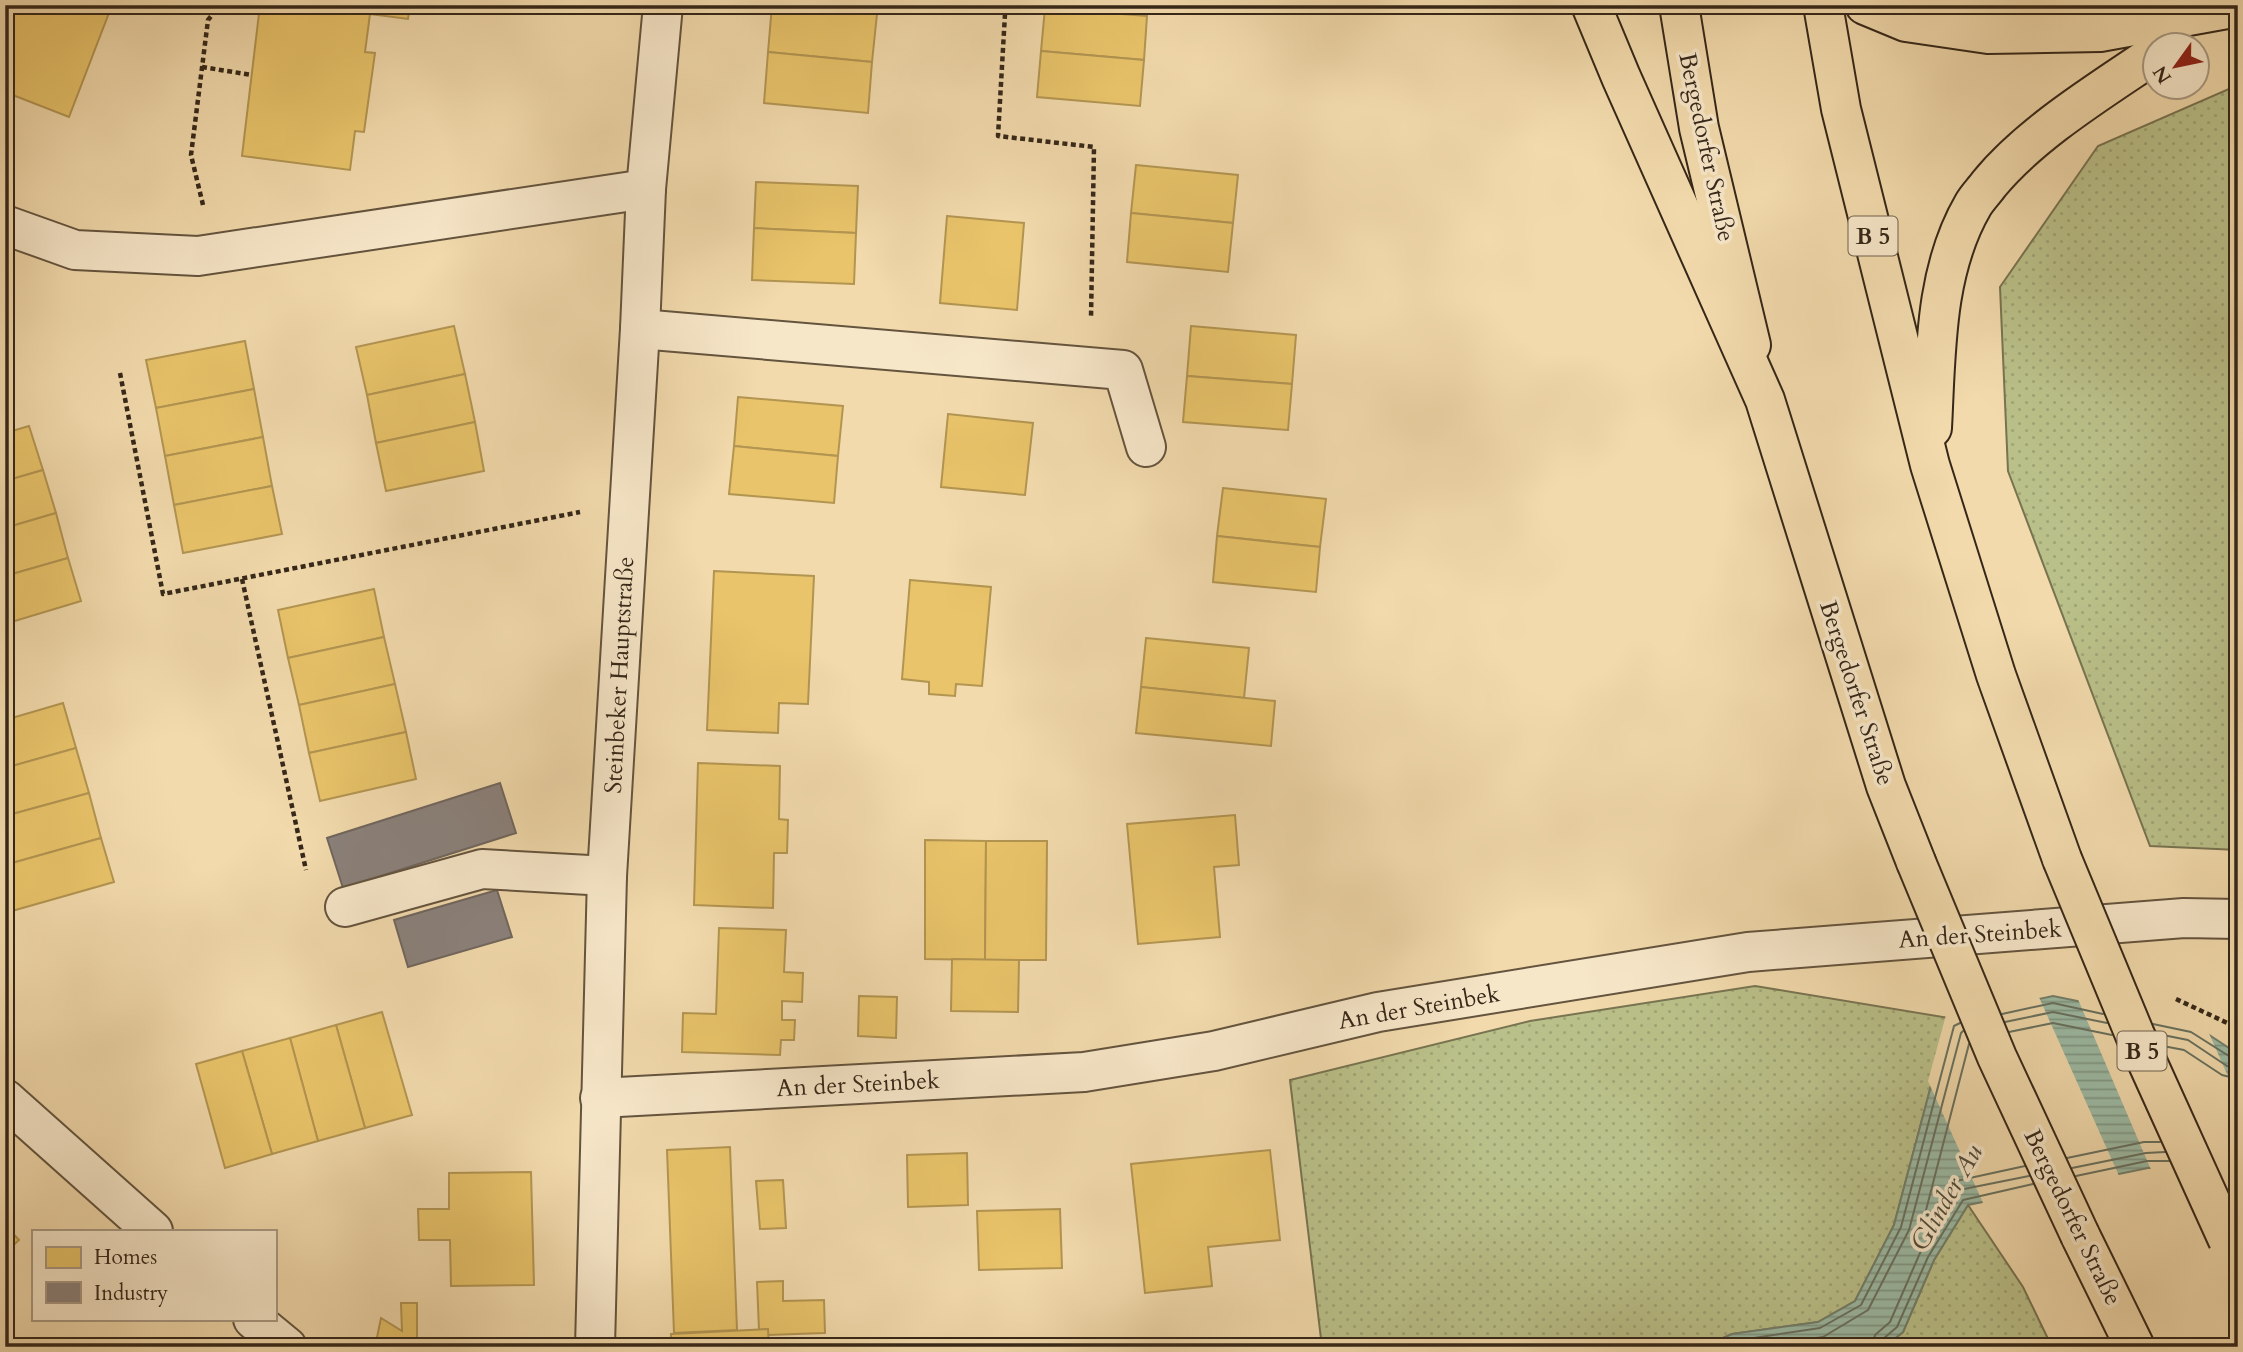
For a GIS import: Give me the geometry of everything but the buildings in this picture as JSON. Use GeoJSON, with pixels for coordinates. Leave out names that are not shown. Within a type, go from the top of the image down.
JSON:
{"type":"FeatureCollection","features":[{"type":"Feature","properties":{"kind":"main road"},"geometry":{"type":"LineString","coordinates":[[1591,5],[1765,400]]}},
{"type":"Feature","properties":{"kind":"main road","name":"Bergedorfer Straße"},"geometry":{"type":"LineString","coordinates":[[1679,5],[1699,128],[1765,400],[1886,786],[1997,1057],[2135,1347]]}},
{"type":"Feature","properties":{"kind":"main road","name":"B 5"},"geometry":{"type":"LineString","coordinates":[[1823,5],[1841,108],[1930,465],[1996,675],[2062,859],[2135,1035],[2233,1251]]}},
{"type":"Feature","properties":{"kind":"main road"},"geometry":{"type":"LineString","coordinates":[[1866,5],[1906,22],[1988,34],[2100,32],[2238,9]]}},
{"type":"Feature","properties":{"kind":"main road"},"geometry":{"type":"LineString","coordinates":[[2194,32],[2238,9]]}},
{"type":"Feature","properties":{"kind":"main road"},"geometry":{"type":"LineString","coordinates":[[1930,465],[1943,289],[1956,244],[1973,204],[1998,173],[2031,142],[2142,62]]}},
{"type":"Feature","properties":{"kind":"street","name":"Steinbeker Hauptstraße"},"geometry":{"type":"LineString","coordinates":[[595,1347],[607,876],[646,189],[663,5]]}},
{"type":"Feature","properties":{"kind":"street"},"geometry":{"type":"LineString","coordinates":[[5,225],[75,250],[198,256],[646,189]]}},
{"type":"Feature","properties":{"kind":"street"},"geometry":{"type":"LineString","coordinates":[[640,329],[1123,370],[1146,447]]}},
{"type":"Feature","properties":{"kind":"street"},"geometry":{"type":"LineString","coordinates":[[345,907],[482,869],[607,876]]}},
{"type":"Feature","properties":{"kind":"street","name":"An der Steinbek"},"geometry":{"type":"LineString","coordinates":[[600,1098],[1084,1072],[1214,1051],[1378,1012],[1748,952],[2184,918],[2238,919]]}},
{"type":"Feature","properties":{"kind":"street"},"geometry":{"type":"LineString","coordinates":[[5,1099],[152,1230]]}},
{"type":"Feature","properties":{"kind":"street"},"geometry":{"type":"LineString","coordinates":[[254,1320],[288,1347]]}},
{"type":"Feature","properties":{"kind":"path"},"geometry":{"type":"LineString","coordinates":[[215,254],[191,155],[208,20],[220,5]]}},
{"type":"Feature","properties":{"kind":"path"},"geometry":{"type":"LineString","coordinates":[[1005,14],[998,136],[1094,147],[1090,368]]}},
{"type":"Feature","properties":{"kind":"path"},"geometry":{"type":"LineString","coordinates":[[202,67],[251,75]]}},
{"type":"Feature","properties":{"kind":"path"},"geometry":{"type":"LineString","coordinates":[[120,373],[163,594],[629,503]]}},
{"type":"Feature","properties":{"kind":"path"},"geometry":{"type":"LineString","coordinates":[[242,579],[306,870]]}},
{"type":"Feature","properties":{"kind":"green space"},"geometry":{"type":"Polygon","coordinates":[[[2238,85],[2238,850],[2150,846],[2008,471],[2000,287],[2098,146],[2199,102],[2212,102],[2212,96],[2238,85]]]}},
{"type":"Feature","properties":{"kind":"green space"},"geometry":{"type":"Polygon","coordinates":[[[1755,986],[1949,1018],[1894,1225],[1855,1301],[1818,1322],[1732,1334],[1703,1347],[1322,1347],[1290,1080],[1530,1021],[1755,986]]]}},
{"type":"Feature","properties":{"kind":"green space"},"geometry":{"type":"Polygon","coordinates":[[[1968,1205],[2023,1287],[2052,1347],[1884,1347],[1903,1332],[1934,1260],[1968,1205]]]}},
{"type":"Feature","properties":{"kind":"water","name":"Glinder Au"},"geometry":{"type":"Polygon","coordinates":[[[2053,996],[2194,1025],[2238,1054],[2238,1167],[2148,1168],[1968,1205],[1934,1260],[1903,1332],[1884,1347],[1703,1347],[1732,1334],[1818,1322],[1855,1301],[1894,1225],[1949,1018],[2053,996]]]}},
{"type":"Feature","properties":{"kind":"pier"},"geometry":{"type":"Polygon","coordinates":[[[2038,995],[2120,1178],[1984,1205],[1928,1081],[1946,1015],[2038,995]]]}},
{"type":"Feature","properties":{"kind":"pier"},"geometry":{"type":"Polygon","coordinates":[[[2077,997],[2194,1022],[2208,1031],[2238,1099],[2238,1171],[2152,1172],[2077,997]]]}}]}
